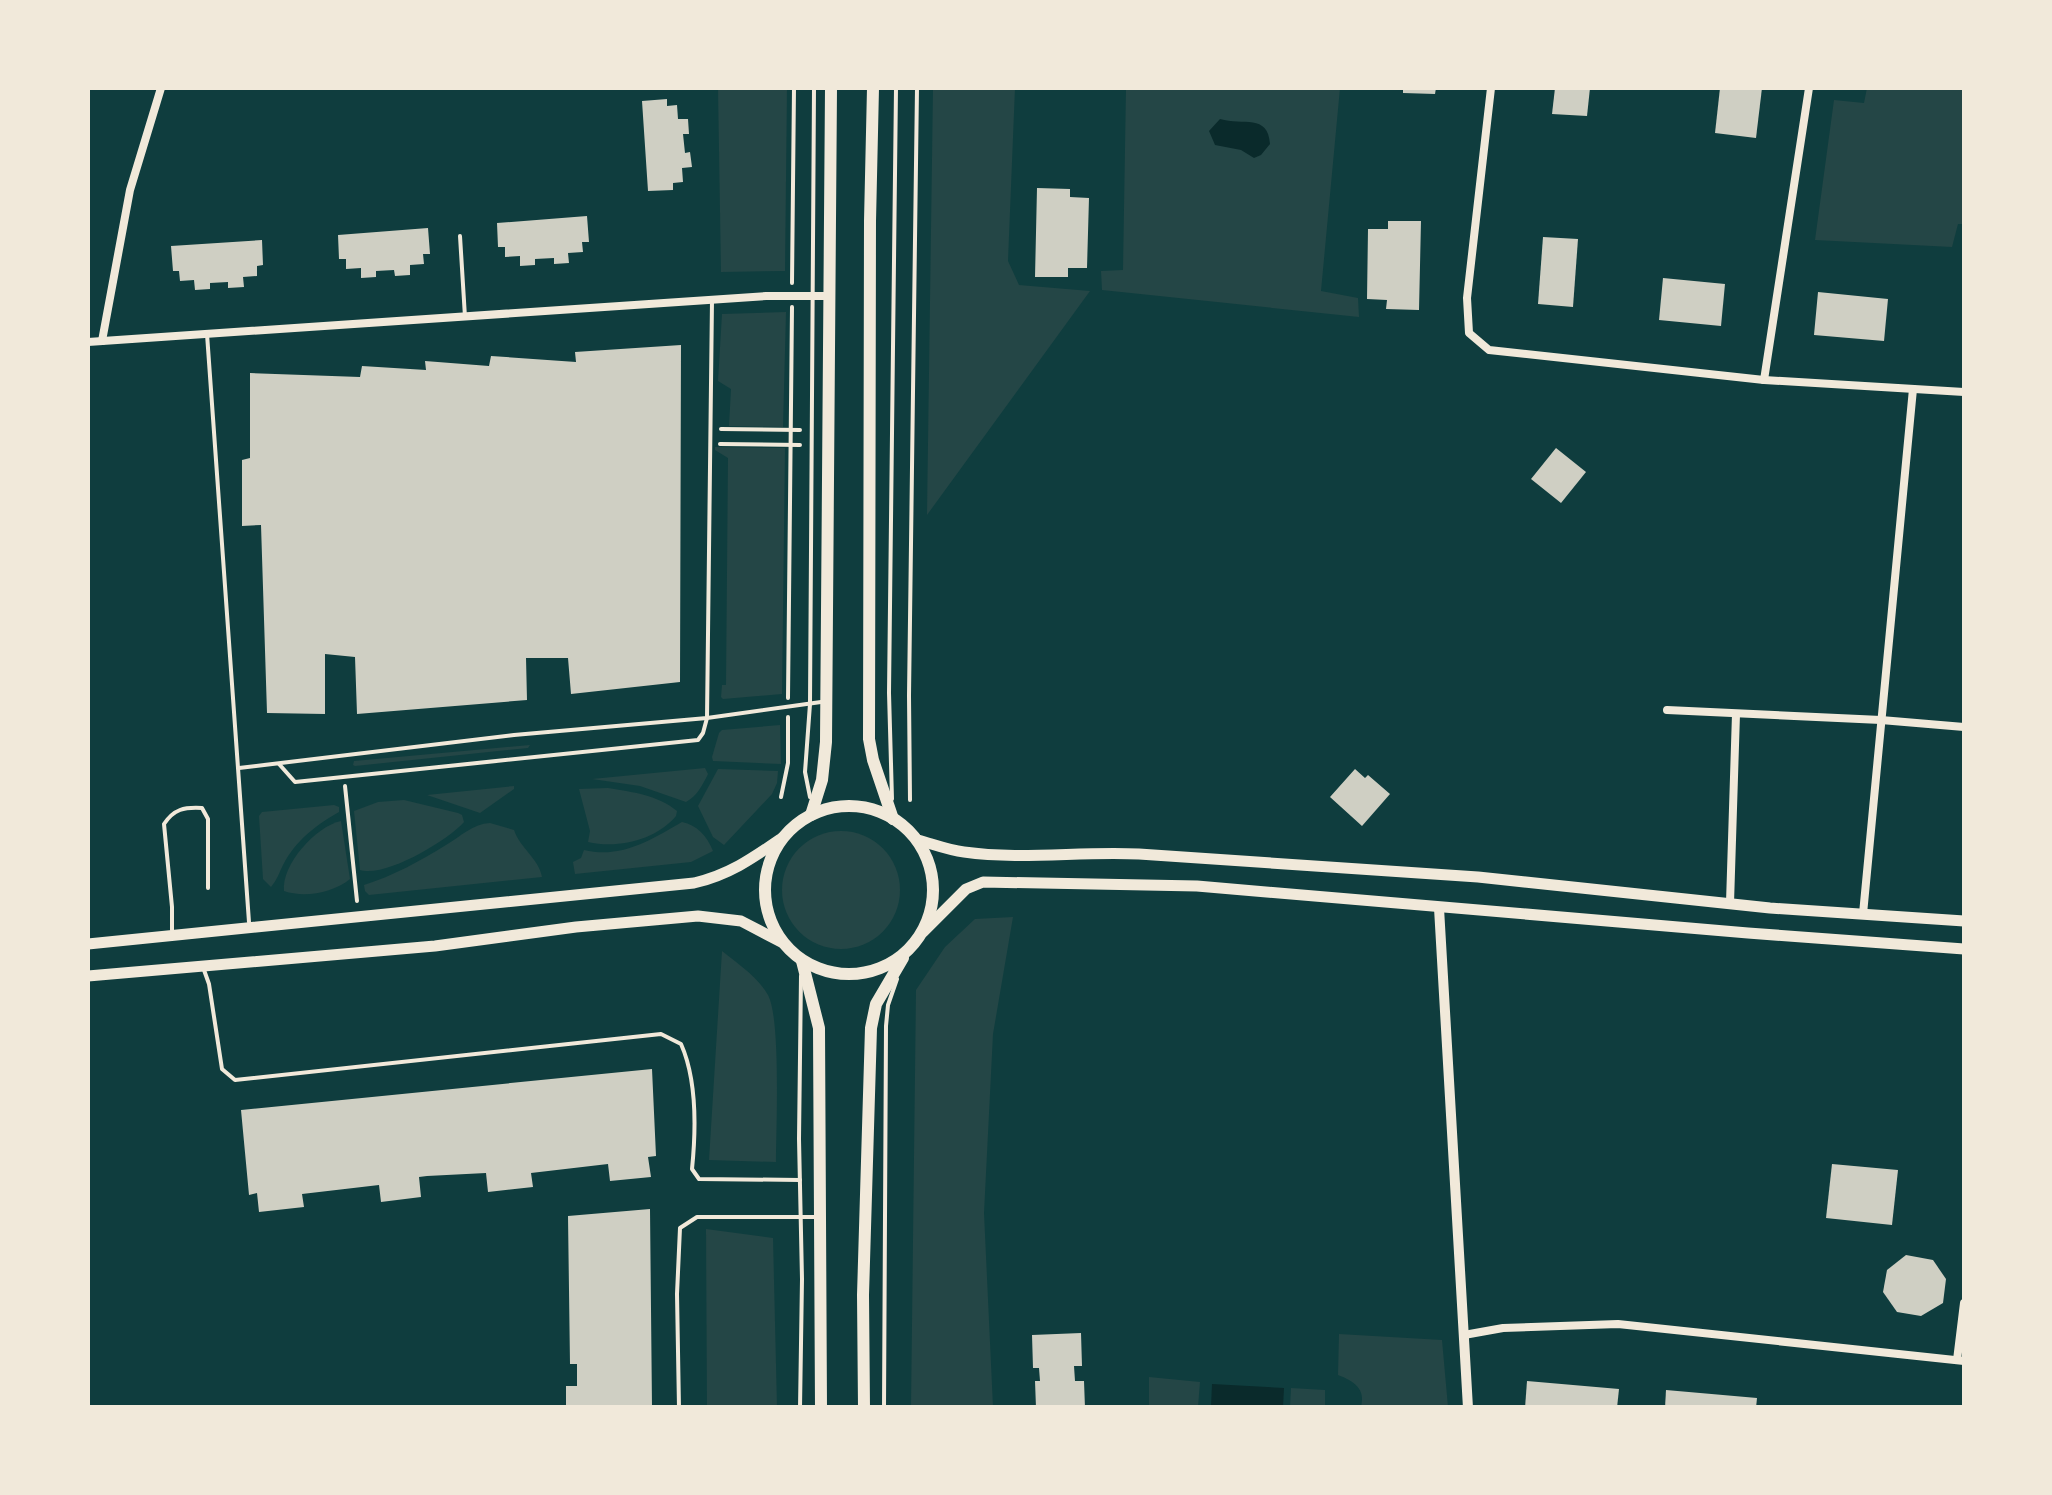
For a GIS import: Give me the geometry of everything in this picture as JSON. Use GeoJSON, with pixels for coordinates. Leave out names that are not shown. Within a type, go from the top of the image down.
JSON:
{"type":"FeatureCollection","features":[{"type":"Feature","properties":{"kind":"main road"},"geometry":{"type":"LineString","coordinates":[[812,812],[822,780],[826,702],[832,88]]}},
{"type":"Feature","properties":{"kind":"main road"},"geometry":{"type":"LineString","coordinates":[[873,88],[869,739],[872,760],[892,816]]}},
{"type":"Feature","properties":{"kind":"main road"},"geometry":{"type":"LineString","coordinates":[[88,944],[694,884],[738,869],[812,812],[853,806],[892,816],[918,840],[934,885],[932,909],[923,932]]}},
{"type":"Feature","properties":{"kind":"main road"},"geometry":{"type":"LineString","coordinates":[[781,942],[768,918],[764,890],[769,863],[782,838]]}},
{"type":"Feature","properties":{"kind":"main road"},"geometry":{"type":"LineString","coordinates":[[918,840],[965,852],[1098,852],[1478,877],[1730,903],[1964,921]]}},
{"type":"Feature","properties":{"kind":"main road"},"geometry":{"type":"LineString","coordinates":[[864,1408],[863,1295],[871,1028],[876,1004],[906,953],[966,889],[984,882],[1197,886],[1964,949]]}},
{"type":"Feature","properties":{"kind":"main road"},"geometry":{"type":"LineString","coordinates":[[88,976],[435,946],[576,926],[698,916],[742,920],[781,942],[802,961],[827,972],[855,975],[882,968],[906,953]]}},
{"type":"Feature","properties":{"kind":"main road"},"geometry":{"type":"LineString","coordinates":[[802,961],[818,1028],[820,1408]]}},
{"type":"Feature","properties":{"kind":"street"},"geometry":{"type":"LineString","coordinates":[[102,341],[130,190],[162,88]]}},
{"type":"Feature","properties":{"kind":"street"},"geometry":{"type":"LineString","coordinates":[[1491,88],[1468,298],[1469,332],[1490,350],[1764,380],[1964,392]]}},
{"type":"Feature","properties":{"kind":"street"},"geometry":{"type":"LineString","coordinates":[[1764,380],[1809,88]]}},
{"type":"Feature","properties":{"kind":"street"},"geometry":{"type":"LineString","coordinates":[[88,342],[712,300],[829,296]]}},
{"type":"Feature","properties":{"kind":"street"},"geometry":{"type":"LineString","coordinates":[[1863,914],[1913,389]]}},
{"type":"Feature","properties":{"kind":"street"},"geometry":{"type":"LineString","coordinates":[[1666,710],[1964,727]]}},
{"type":"Feature","properties":{"kind":"street"},"geometry":{"type":"LineString","coordinates":[[1730,903],[1736,714]]}},
{"type":"Feature","properties":{"kind":"street"},"geometry":{"type":"LineString","coordinates":[[1439,908],[1468,1408]]}},
{"type":"Feature","properties":{"kind":"street"},"geometry":{"type":"LineString","coordinates":[[1464,1335],[1503,1328],[1618,1324],[1960,1360],[1964,1303]]}},
{"type":"Feature","properties":{"kind":"lane"},"geometry":{"type":"LineString","coordinates":[[812,812],[805,772],[810,704],[814,88]]}},
{"type":"Feature","properties":{"kind":"lane"},"geometry":{"type":"LineString","coordinates":[[892,816],[889,693],[896,88]]}},
{"type":"Feature","properties":{"kind":"lane"},"geometry":{"type":"LineString","coordinates":[[460,236],[466,317]]}},
{"type":"Feature","properties":{"kind":"lane"},"geometry":{"type":"LineString","coordinates":[[279,764],[294,782],[698,740],[707,718],[712,300]]}},
{"type":"Feature","properties":{"kind":"lane"},"geometry":{"type":"LineString","coordinates":[[207,334],[249,927]]}},
{"type":"Feature","properties":{"kind":"lane"},"geometry":{"type":"LineString","coordinates":[[238,768],[826,702]]}},
{"type":"Feature","properties":{"kind":"lane"},"geometry":{"type":"LineString","coordinates":[[171,935],[164,824],[184,808],[202,808],[208,819],[208,888]]}},
{"type":"Feature","properties":{"kind":"lane"},"geometry":{"type":"LineString","coordinates":[[884,1408],[886,1026],[888,1006],[906,953]]}},
{"type":"Feature","properties":{"kind":"lane"},"geometry":{"type":"LineString","coordinates":[[800,1408],[802,961]]}},
{"type":"Feature","properties":{"kind":"lane"},"geometry":{"type":"LineString","coordinates":[[202,966],[209,984],[222,1069],[235,1080],[661,1034],[681,1044],[688,1061],[695,1136],[692,1168],[700,1179],[800,1180]]}},
{"type":"Feature","properties":{"kind":"lane"},"geometry":{"type":"LineString","coordinates":[[679,1408],[680,1228],[697,1216],[820,1218]]}},
{"type":"Feature","properties":{"kind":"path"},"geometry":{"type":"LineString","coordinates":[[781,797],[788,763],[794,88]]}},
{"type":"Feature","properties":{"kind":"path"},"geometry":{"type":"LineString","coordinates":[[910,800],[908,696],[917,88]]}},
{"type":"Feature","properties":{"kind":"path"},"geometry":{"type":"LineString","coordinates":[[711,428],[800,430]]}},
{"type":"Feature","properties":{"kind":"path"},"geometry":{"type":"LineString","coordinates":[[710,444],[800,445]]}},
{"type":"Feature","properties":{"kind":"path"},"geometry":{"type":"LineString","coordinates":[[344,777],[356,901]]}},
{"type":"Feature","properties":{"kind":"shaded area"},"geometry":{"type":"Polygon","coordinates":[[[718,88],[787,88],[785,271],[721,272],[718,88]]]}},
{"type":"Feature","properties":{"kind":"shaded area"},"geometry":{"type":"Polygon","coordinates":[[[933,88],[1015,88],[1008,261],[1019,285],[1090,291],[927,515],[933,88]]]}},
{"type":"Feature","properties":{"kind":"shaded area"},"geometry":{"type":"Polygon","coordinates":[[[1126,88],[1340,88],[1321,291],[1358,298],[1359,317],[1102,290],[1101,271],[1123,270],[1126,88]]]}},
{"type":"Feature","properties":{"kind":"shaded area"},"geometry":{"type":"Polygon","coordinates":[[[1867,88],[1964,88],[1964,224],[1958,224],[1952,247],[1815,240],[1834,100],[1864,103],[1867,88]]]}},
{"type":"Feature","properties":{"kind":"shaded area"},"geometry":{"type":"Polygon","coordinates":[[[1220,119],[1259,124],[1265,128],[1270,144],[1254,158],[1241,150],[1215,145],[1209,131],[1220,119]]]}},
{"type":"Feature","properties":{"kind":"shaded area"},"geometry":{"type":"Polygon","coordinates":[[[786,312],[783,427],[729,426],[731,389],[718,381],[722,314],[786,312]]]}},
{"type":"Feature","properties":{"kind":"shaded area"},"geometry":{"type":"Polygon","coordinates":[[[715,447],[785,448],[782,694],[721,697],[722,685],[726,685],[728,458],[715,447]]]}},
{"type":"Feature","properties":{"kind":"shaded area"},"geometry":{"type":"Polygon","coordinates":[[[780,725],[781,764],[713,761],[722,730],[780,725]]]}},
{"type":"Feature","properties":{"kind":"shaded area"},"geometry":{"type":"Polygon","coordinates":[[[530,745],[528,748],[353,765],[354,761],[530,745]]]}},
{"type":"Feature","properties":{"kind":"shaded area"},"geometry":{"type":"Polygon","coordinates":[[[705,768],[708,774],[704,783],[686,802],[640,786],[592,779],[705,768]]]}},
{"type":"Feature","properties":{"kind":"shaded area"},"geometry":{"type":"Polygon","coordinates":[[[718,769],[778,771],[772,794],[724,845],[713,837],[698,806],[718,769]]]}},
{"type":"Feature","properties":{"kind":"shaded area"},"geometry":{"type":"Polygon","coordinates":[[[514,786],[480,813],[427,795],[514,786]]]}},
{"type":"Feature","properties":{"kind":"shaded area"},"geometry":{"type":"Polygon","coordinates":[[[608,788],[653,798],[677,811],[676,816],[658,831],[636,841],[588,842],[590,831],[579,789],[608,788]]]}},
{"type":"Feature","properties":{"kind":"shaded area"},"geometry":{"type":"Polygon","coordinates":[[[404,800],[458,813],[464,822],[430,848],[399,863],[384,869],[360,870],[354,811],[378,802],[404,800]]]}},
{"type":"Feature","properties":{"kind":"shaded area"},"geometry":{"type":"Polygon","coordinates":[[[334,805],[339,812],[300,841],[271,887],[263,879],[259,816],[262,812],[334,805]]]}},
{"type":"Feature","properties":{"kind":"shaded area"},"geometry":{"type":"Polygon","coordinates":[[[341,821],[350,879],[318,893],[284,891],[288,870],[302,848],[321,830],[341,821]]]}},
{"type":"Feature","properties":{"kind":"shaded area"},"geometry":{"type":"Polygon","coordinates":[[[682,822],[701,832],[713,851],[691,862],[575,874],[573,862],[581,858],[584,850],[623,850],[682,822]]]}},
{"type":"Feature","properties":{"kind":"shaded area"},"geometry":{"type":"Polygon","coordinates":[[[490,823],[514,830],[542,877],[369,895],[365,891],[364,885],[416,862],[473,828],[490,823]]]}},
{"type":"Feature","properties":{"kind":"shaded area"},"geometry":{"type":"Polygon","coordinates":[[[841,831],[864,835],[883,848],[896,867],[900,890],[896,913],[883,932],[864,945],[841,949],[818,945],[799,932],[786,913],[782,890],[786,867],[799,848],[818,835],[841,831]]]}},
{"type":"Feature","properties":{"kind":"shaded area"},"geometry":{"type":"Polygon","coordinates":[[[1013,917],[993,1034],[984,1213],[993,1407],[911,1407],[916,990],[945,947],[975,919],[1013,917]]]}},
{"type":"Feature","properties":{"kind":"shaded area"},"geometry":{"type":"Polygon","coordinates":[[[722,951],[758,982],[772,1008],[776,1162],[709,1160],[722,951]]]}},
{"type":"Feature","properties":{"kind":"shaded area"},"geometry":{"type":"Polygon","coordinates":[[[706,1229],[773,1238],[777,1407],[707,1407],[706,1229]]]}},
{"type":"Feature","properties":{"kind":"shaded area"},"geometry":{"type":"Polygon","coordinates":[[[1339,1334],[1442,1340],[1448,1407],[1361,1407],[1362,1395],[1357,1386],[1338,1375],[1339,1334]]]}},
{"type":"Feature","properties":{"kind":"shaded area"},"geometry":{"type":"Polygon","coordinates":[[[1149,1377],[1200,1382],[1198,1407],[1149,1407],[1149,1377]]]}},
{"type":"Feature","properties":{"kind":"shaded area"},"geometry":{"type":"Polygon","coordinates":[[[1212,1384],[1284,1388],[1283,1407],[1211,1407],[1212,1384]]]}},
{"type":"Feature","properties":{"kind":"shaded area"},"geometry":{"type":"Polygon","coordinates":[[[1291,1388],[1325,1390],[1325,1407],[1290,1407],[1291,1388]]]}},
{"type":"Feature","properties":{"kind":"building"},"geometry":{"type":"Polygon","coordinates":[[[1403,88],[1436,88],[1435,94],[1403,93],[1403,88]]]}},
{"type":"Feature","properties":{"kind":"building"},"geometry":{"type":"Polygon","coordinates":[[[1555,88],[1590,88],[1587,116],[1552,114],[1555,88]]]}},
{"type":"Feature","properties":{"kind":"building"},"geometry":{"type":"Polygon","coordinates":[[[1720,88],[1762,88],[1756,138],[1715,133],[1720,88]]]}},
{"type":"Feature","properties":{"kind":"building"},"geometry":{"type":"Polygon","coordinates":[[[667,99],[667,106],[677,105],[678,119],[688,119],[689,134],[683,134],[685,153],[690,152],[692,167],[682,168],[683,182],[673,183],[673,190],[648,191],[642,101],[667,99]]]}},
{"type":"Feature","properties":{"kind":"building"},"geometry":{"type":"Polygon","coordinates":[[[1037,188],[1070,189],[1070,197],[1089,198],[1087,268],[1068,268],[1068,277],[1035,277],[1037,188]]]}},
{"type":"Feature","properties":{"kind":"building"},"geometry":{"type":"Polygon","coordinates":[[[587,216],[589,242],[582,242],[583,252],[568,253],[569,263],[554,264],[554,258],[535,259],[535,265],[520,266],[520,256],[505,257],[505,247],[498,247],[497,223],[587,216]]]}},
{"type":"Feature","properties":{"kind":"building"},"geometry":{"type":"Polygon","coordinates":[[[1388,221],[1421,221],[1419,310],[1386,309],[1387,300],[1367,299],[1368,229],[1388,229],[1388,221]]]}},
{"type":"Feature","properties":{"kind":"building"},"geometry":{"type":"Polygon","coordinates":[[[428,228],[430,254],[423,254],[424,264],[410,265],[410,275],[395,276],[394,270],[376,271],[376,277],[361,278],[361,268],[346,269],[346,259],[339,259],[338,235],[428,228]]]}},
{"type":"Feature","properties":{"kind":"building"},"geometry":{"type":"Polygon","coordinates":[[[1543,237],[1578,239],[1573,307],[1538,304],[1543,237]]]}},
{"type":"Feature","properties":{"kind":"building"},"geometry":{"type":"Polygon","coordinates":[[[262,240],[263,265],[257,266],[257,276],[243,277],[244,287],[228,288],[228,282],[210,283],[210,289],[195,290],[194,280],[180,281],[179,271],[173,271],[171,246],[262,240]]]}},
{"type":"Feature","properties":{"kind":"building"},"geometry":{"type":"Polygon","coordinates":[[[1663,278],[1725,284],[1721,326],[1659,320],[1663,278]]]}},
{"type":"Feature","properties":{"kind":"building"},"geometry":{"type":"Polygon","coordinates":[[[1818,292],[1888,299],[1884,341],[1814,335],[1818,292]]]}},
{"type":"Feature","properties":{"kind":"building"},"geometry":{"type":"Polygon","coordinates":[[[681,345],[680,682],[571,694],[568,658],[526,658],[527,700],[357,714],[355,657],[325,654],[325,714],[267,713],[261,525],[242,526],[242,460],[250,458],[250,373],[360,377],[362,366],[426,370],[425,361],[489,366],[491,356],[576,362],[575,352],[681,345]]]}},
{"type":"Feature","properties":{"kind":"building"},"geometry":{"type":"Polygon","coordinates":[[[1556,448],[1586,472],[1561,503],[1531,479],[1556,448]]]}},
{"type":"Feature","properties":{"kind":"building"},"geometry":{"type":"Polygon","coordinates":[[[1355,769],[1390,794],[1362,826],[1330,797],[1355,769]]]}},
{"type":"Feature","properties":{"kind":"building"},"geometry":{"type":"Polygon","coordinates":[[[652,1069],[656,1156],[648,1157],[651,1177],[610,1181],[608,1164],[531,1173],[533,1187],[488,1192],[486,1173],[427,1176],[419,1177],[421,1197],[381,1202],[379,1185],[302,1194],[304,1207],[259,1212],[257,1193],[249,1195],[241,1110],[652,1069]]]}},
{"type":"Feature","properties":{"kind":"building"},"geometry":{"type":"Polygon","coordinates":[[[1832,1164],[1898,1170],[1892,1225],[1826,1218],[1832,1164]]]}},
{"type":"Feature","properties":{"kind":"building"},"geometry":{"type":"Polygon","coordinates":[[[650,1209],[652,1408],[566,1408],[566,1386],[577,1386],[577,1364],[570,1364],[568,1216],[650,1209]]]}},
{"type":"Feature","properties":{"kind":"building"},"geometry":{"type":"Polygon","coordinates":[[[1906,1255],[1933,1260],[1946,1279],[1943,1303],[1921,1316],[1897,1312],[1883,1292],[1887,1270],[1906,1255]]]}},
{"type":"Feature","properties":{"kind":"building"},"geometry":{"type":"Polygon","coordinates":[[[1081,1333],[1082,1366],[1074,1366],[1075,1381],[1084,1381],[1085,1408],[1036,1408],[1035,1381],[1040,1381],[1039,1368],[1033,1368],[1032,1335],[1081,1333]]]}},
{"type":"Feature","properties":{"kind":"building"},"geometry":{"type":"Polygon","coordinates":[[[1527,1381],[1619,1389],[1617,1408],[1525,1408],[1527,1381]]]}},
{"type":"Feature","properties":{"kind":"building"},"geometry":{"type":"Polygon","coordinates":[[[1666,1390],[1757,1398],[1756,1408],[1665,1408],[1666,1390]]]}}]}
